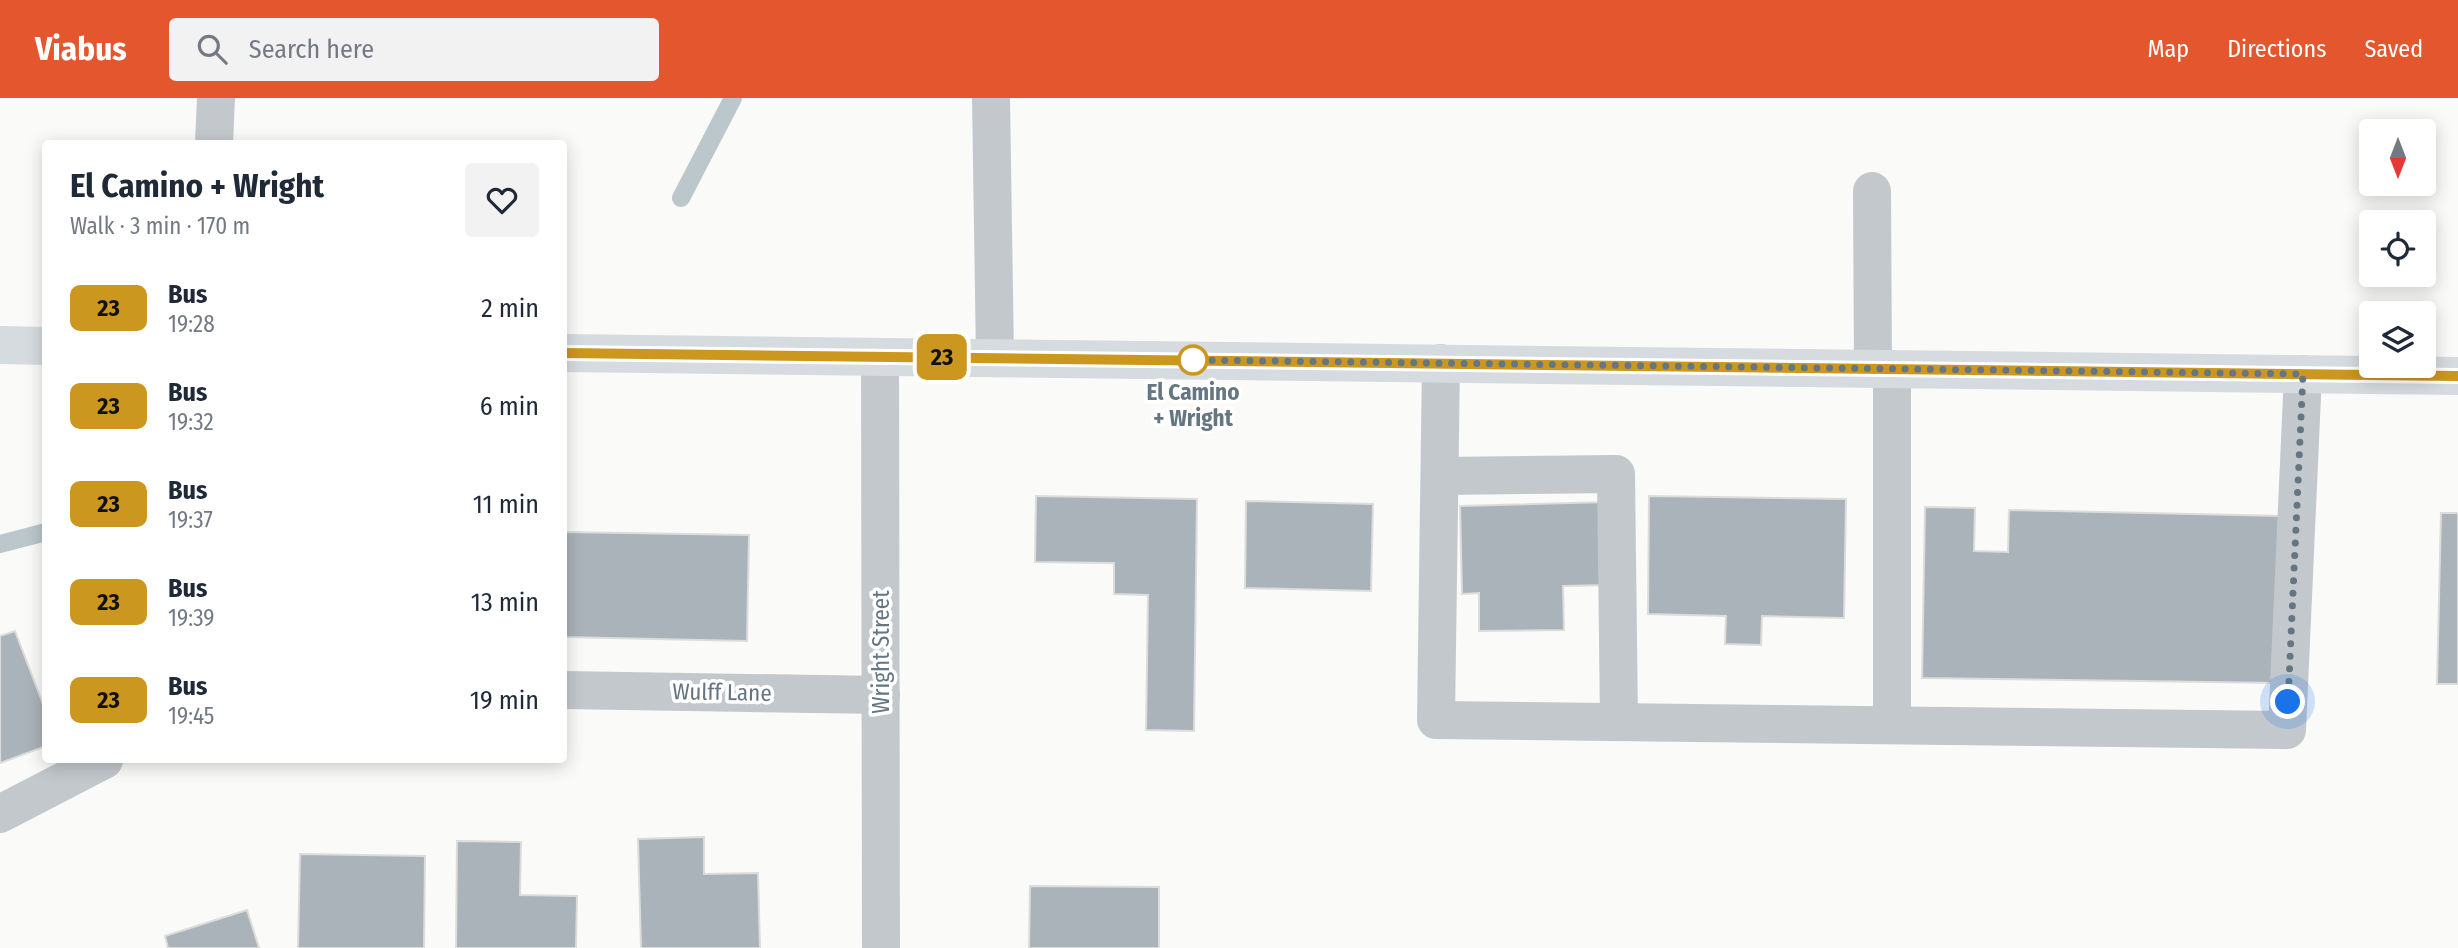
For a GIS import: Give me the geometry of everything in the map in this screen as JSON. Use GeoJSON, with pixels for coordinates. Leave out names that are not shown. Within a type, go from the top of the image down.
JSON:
{"type":"FeatureCollection","features":[{"type":"Feature","properties":{"kind":"main road"},"geometry":{"type":"LineString","coordinates":[[0,345],[42,346]]}},
{"type":"Feature","properties":{"kind":"main road"},"geometry":{"type":"LineString","coordinates":[[567,353],[2458,376]]}},
{"type":"Feature","properties":{"kind":"street"},"geometry":{"type":"LineString","coordinates":[[214,140],[216,98]]}},
{"type":"Feature","properties":{"kind":"street"},"geometry":{"type":"LineString","coordinates":[[991,98],[995,358]]}},
{"type":"Feature","properties":{"kind":"street"},"geometry":{"type":"LineString","coordinates":[[1872,191],[1883,369],[1892,725]]}},
{"type":"Feature","properties":{"kind":"street","name":"Wright Street"},"geometry":{"type":"LineString","coordinates":[[880,357],[881,948]]}},
{"type":"Feature","properties":{"kind":"street"},"geometry":{"type":"LineString","coordinates":[[1441,363],[1436,720],[2287,730],[2303,374]]}},
{"type":"Feature","properties":{"kind":"street"},"geometry":{"type":"LineString","coordinates":[[1440,476],[1616,474],[1619,722]]}},
{"type":"Feature","properties":{"kind":"street","name":"Wulff Lane"},"geometry":{"type":"LineString","coordinates":[[567,690],[881,695]]}},
{"type":"Feature","properties":{"kind":"street"},"geometry":{"type":"LineString","coordinates":[[0,814],[98,763]]}},
{"type":"Feature","properties":{"kind":"building"},"geometry":{"type":"Polygon","coordinates":[[[1036,496],[1197,499],[1194,731],[1146,730],[1148,595],[1114,594],[1114,563],[1035,562],[1036,496]]]}},
{"type":"Feature","properties":{"kind":"building"},"geometry":{"type":"Polygon","coordinates":[[[1649,496],[1846,499],[1844,618],[1762,616],[1761,645],[1725,644],[1726,616],[1648,614],[1649,496]]]}},
{"type":"Feature","properties":{"kind":"building"},"geometry":{"type":"Polygon","coordinates":[[[1246,501],[1373,504],[1371,591],[1245,588],[1246,501]]]}},
{"type":"Feature","properties":{"kind":"building"},"geometry":{"type":"Polygon","coordinates":[[[1607,502],[1609,585],[1563,586],[1564,630],[1479,631],[1479,593],[1462,594],[1460,506],[1607,502]]]}},
{"type":"Feature","properties":{"kind":"building"},"geometry":{"type":"Polygon","coordinates":[[[1925,507],[1975,508],[1974,551],[2008,552],[2009,510],[2283,516],[2280,683],[1922,678],[1925,507]]]}},
{"type":"Feature","properties":{"kind":"building"},"geometry":{"type":"Polygon","coordinates":[[[2441,513],[2458,513],[2458,684],[2437,684],[2441,513]]]}},
{"type":"Feature","properties":{"kind":"building"},"geometry":{"type":"Polygon","coordinates":[[[567,532],[749,535],[747,641],[567,637],[567,532]]]}},
{"type":"Feature","properties":{"kind":"building"},"geometry":{"type":"Polygon","coordinates":[[[15,631],[42,702],[42,747],[0,763],[0,636],[15,631]]]}},
{"type":"Feature","properties":{"kind":"building"},"geometry":{"type":"Polygon","coordinates":[[[704,837],[704,874],[758,873],[760,948],[641,948],[638,839],[704,837]]]}},
{"type":"Feature","properties":{"kind":"building"},"geometry":{"type":"Polygon","coordinates":[[[457,841],[521,842],[520,895],[577,896],[576,948],[456,948],[457,841]]]}},
{"type":"Feature","properties":{"kind":"building"},"geometry":{"type":"Polygon","coordinates":[[[300,854],[425,856],[424,948],[298,948],[300,854]]]}},
{"type":"Feature","properties":{"kind":"building"},"geometry":{"type":"Polygon","coordinates":[[[1030,886],[1159,887],[1159,948],[1029,948],[1030,886]]]}},
{"type":"Feature","properties":{"kind":"building"},"geometry":{"type":"Polygon","coordinates":[[[247,910],[259,948],[168,948],[165,936],[247,910]]]}},
{"type":"Feature","properties":{"kind":"waterway"},"geometry":{"type":"LineString","coordinates":[[681,198],[733,98]]}},
{"type":"Feature","properties":{"kind":"waterway"},"geometry":{"type":"LineString","coordinates":[[0,544],[42,533]]}},
{"type":"Feature","properties":{"kind":"bus line","name":"23"},"geometry":{"type":"LineString","coordinates":[[567,353],[2458,376]]}},
{"type":"Feature","properties":{"kind":"place","name":"El Camino + Wright"},"geometry":{"type":"Point","coordinates":[1193,360]}},
{"type":"Feature","properties":{"kind":"route"},"geometry":{"type":"LineString","coordinates":[[1193,360],[1190,360],[2303,374],[2288,702]]}}]}
